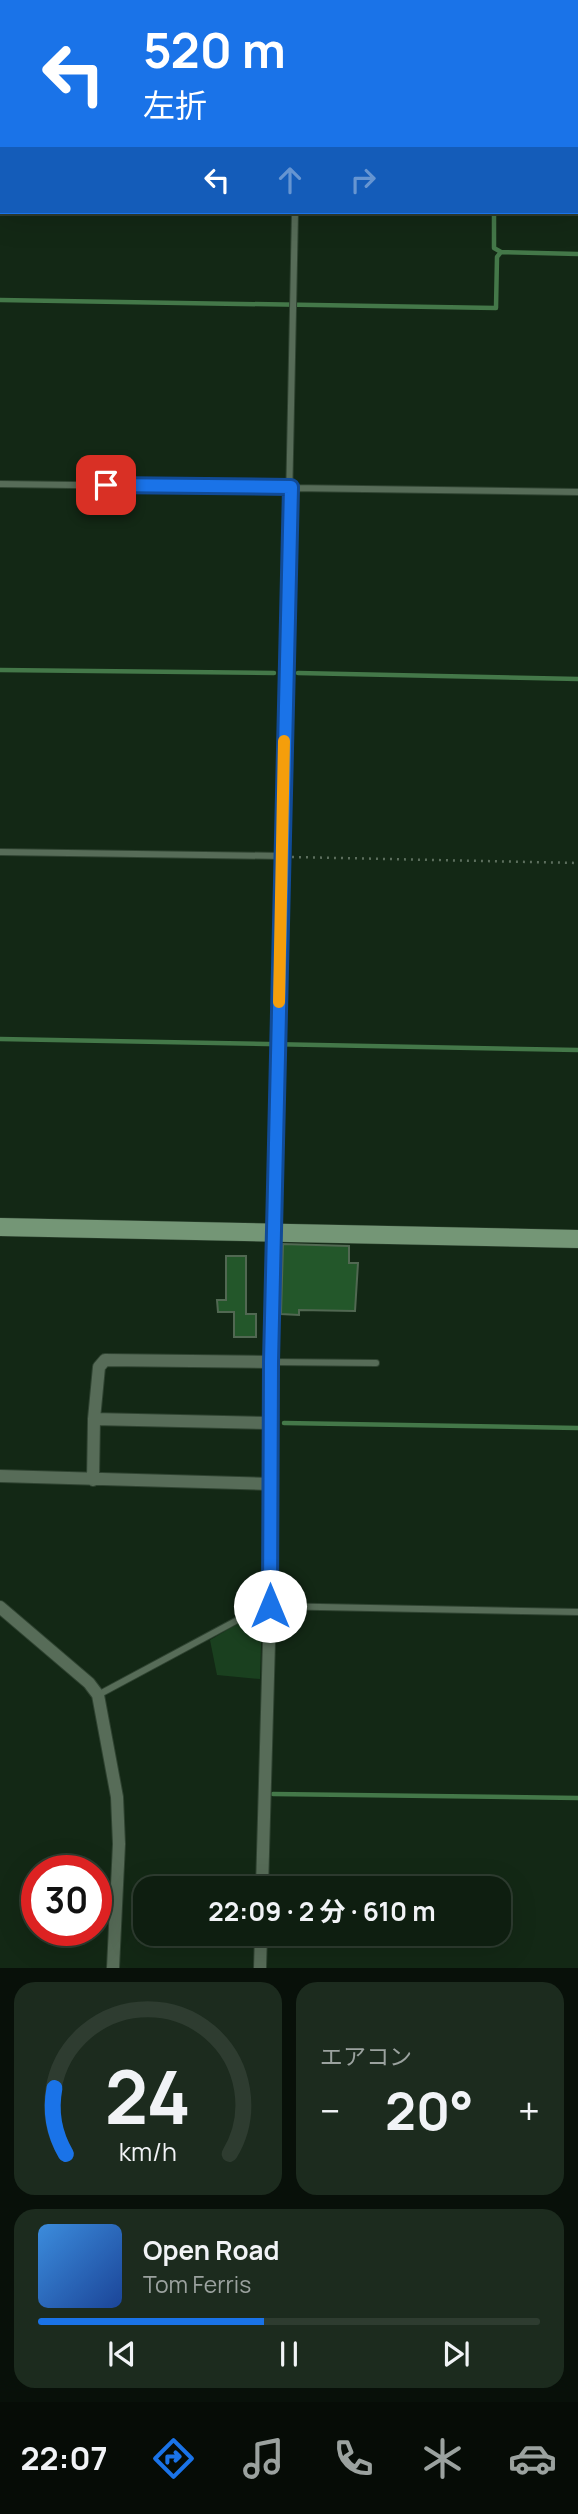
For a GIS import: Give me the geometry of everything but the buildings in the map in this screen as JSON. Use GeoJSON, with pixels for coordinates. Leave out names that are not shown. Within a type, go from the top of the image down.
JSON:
{"type":"FeatureCollection","features":[{"type":"Feature","properties":{"kind":"street"},"geometry":{"type":"LineString","coordinates":[[0,1227],[578,1239]]}},
{"type":"Feature","properties":{"kind":"street"},"geometry":{"type":"LineString","coordinates":[[262,1876],[270,1606],[269,1484],[274,1234]]}},
{"type":"Feature","properties":{"kind":"street"},"geometry":{"type":"LineString","coordinates":[[93,1480],[94,1419],[99,1367],[105,1360],[271,1362]]}},
{"type":"Feature","properties":{"kind":"street"},"geometry":{"type":"LineString","coordinates":[[94,1419],[270,1423]]}},
{"type":"Feature","properties":{"kind":"street"},"geometry":{"type":"LineString","coordinates":[[0,1476],[269,1484]]}},
{"type":"Feature","properties":{"kind":"street"},"geometry":{"type":"LineString","coordinates":[[0,1607],[89,1683],[98,1695],[117,1797],[119,1844],[113,1968]]}},
{"type":"Feature","properties":{"kind":"street"},"geometry":{"type":"LineString","coordinates":[[260,1968],[261,1946]]}},
{"type":"Feature","properties":{"kind":"lane"},"geometry":{"type":"LineString","coordinates":[[274,1234],[295,214]]}},
{"type":"Feature","properties":{"kind":"lane"},"geometry":{"type":"LineString","coordinates":[[0,484],[578,492]]}},
{"type":"Feature","properties":{"kind":"lane"},"geometry":{"type":"LineString","coordinates":[[0,852],[282,856]]}},
{"type":"Feature","properties":{"kind":"lane"},"geometry":{"type":"LineString","coordinates":[[271,1362],[376,1363]]}},
{"type":"Feature","properties":{"kind":"lane"},"geometry":{"type":"LineString","coordinates":[[98,1695],[258,1609],[270,1606],[578,1612]]}},
{"type":"Feature","properties":{"kind":"path"},"geometry":{"type":"LineString","coordinates":[[282,856],[578,863]]}},
{"type":"Feature","properties":{"kind":"green space"},"geometry":{"type":"Polygon","coordinates":[[[256,1613],[262,1617],[260,1679],[217,1675],[210,1640],[256,1613]]]}},
{"type":"Feature","properties":{"kind":"waterway"},"geometry":{"type":"LineString","coordinates":[[494,214],[494,248],[501,252]]}},
{"type":"Feature","properties":{"kind":"waterway"},"geometry":{"type":"LineString","coordinates":[[0,300],[496,308],[497,257],[501,252],[578,254]]}},
{"type":"Feature","properties":{"kind":"waterway"},"geometry":{"type":"LineString","coordinates":[[0,670],[274,673]]}},
{"type":"Feature","properties":{"kind":"waterway"},"geometry":{"type":"LineString","coordinates":[[298,673],[578,679]]}},
{"type":"Feature","properties":{"kind":"waterway"},"geometry":{"type":"LineString","coordinates":[[0,1039],[578,1050]]}},
{"type":"Feature","properties":{"kind":"waterway"},"geometry":{"type":"LineString","coordinates":[[284,1423],[578,1428]]}},
{"type":"Feature","properties":{"kind":"waterway"},"geometry":{"type":"LineString","coordinates":[[273,1794],[578,1798]]}},
{"type":"Feature","properties":{"kind":"slow traffic"},"geometry":{"type":"LineString","coordinates":[[279,1002],[284,741]]}},
{"type":"Feature","properties":{"kind":"route"},"geometry":{"type":"LineString","coordinates":[[106,485],[291,487],[271,1362],[270,1606]]}}]}
